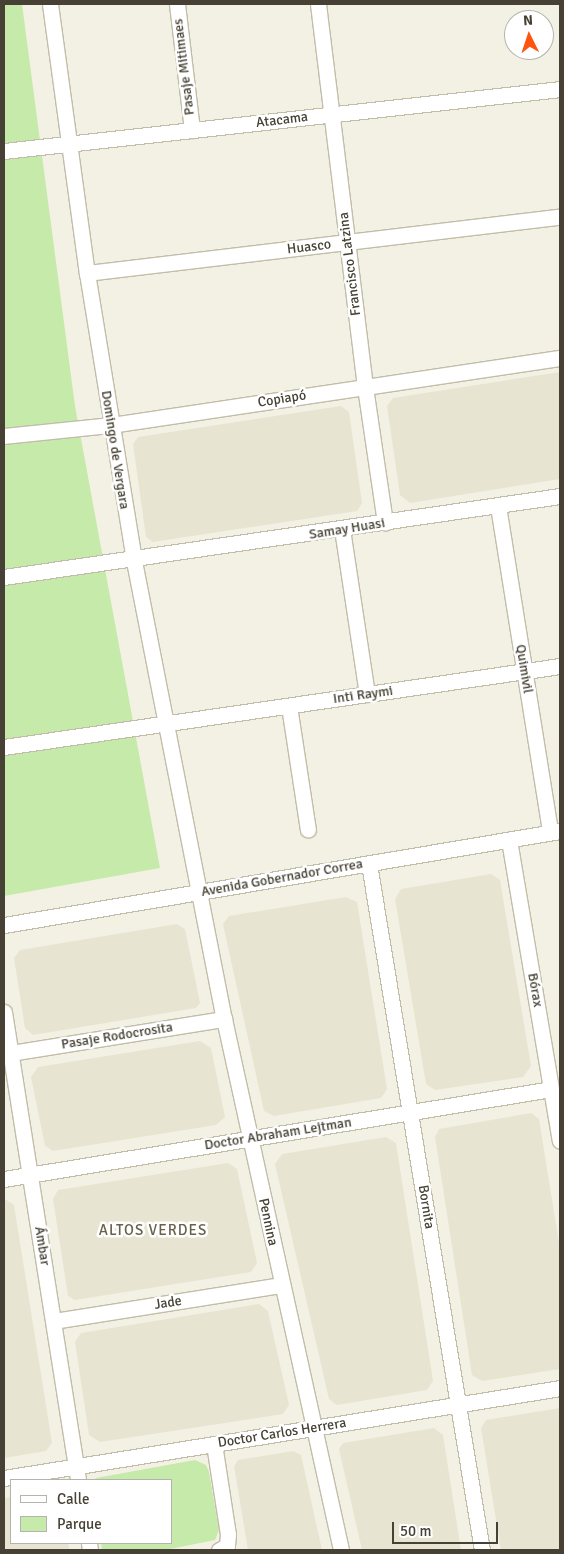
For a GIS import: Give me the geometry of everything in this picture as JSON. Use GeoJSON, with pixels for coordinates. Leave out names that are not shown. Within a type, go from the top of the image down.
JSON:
{"type":"FeatureCollection","features":[{"type":"Feature","properties":{"kind":"street","name":"Domingo de Vergara"},"geometry":{"type":"LineString","coordinates":[[50,4],[87,273],[111,425],[134,561],[198,892]]}},
{"type":"Feature","properties":{"kind":"street","name":"Pasaje Mitimaes"},"geometry":{"type":"LineString","coordinates":[[177,4],[192,130]]}},
{"type":"Feature","properties":{"kind":"street","name":"Francisco Latzina"},"geometry":{"type":"LineString","coordinates":[[318,4],[365,387],[385,523]]}},
{"type":"Feature","properties":{"kind":"street","name":"Atacama"},"geometry":{"type":"LineString","coordinates":[[4,152],[560,88]]}},
{"type":"Feature","properties":{"kind":"street","name":"Huasco"},"geometry":{"type":"LineString","coordinates":[[87,273],[560,217]]}},
{"type":"Feature","properties":{"kind":"street","name":"Copiapó"},"geometry":{"type":"LineString","coordinates":[[4,436],[111,425],[560,358]]}},
{"type":"Feature","properties":{"kind":"street","name":"Samay Huasi"},"geometry":{"type":"LineString","coordinates":[[4,577],[134,561],[560,496]]}},
{"type":"Feature","properties":{"kind":"street","name":"Quimivil"},"geometry":{"type":"LineString","coordinates":[[498,506],[524,671],[555,832]]}},
{"type":"Feature","properties":{"kind":"street"},"geometry":{"type":"LineString","coordinates":[[342,529],[368,694]]}},
{"type":"Feature","properties":{"kind":"street","name":"Inti Raymi"},"geometry":{"type":"LineString","coordinates":[[4,747],[560,666]]}},
{"type":"Feature","properties":{"kind":"street"},"geometry":{"type":"LineString","coordinates":[[289,706],[308,830]]}},
{"type":"Feature","properties":{"kind":"street","name":"Avenida Gobernador Correa"},"geometry":{"type":"LineString","coordinates":[[4,925],[555,832]]}},
{"type":"Feature","properties":{"kind":"street","name":"Bórax"},"geometry":{"type":"LineString","coordinates":[[509,840],[560,1141]]}},
{"type":"Feature","properties":{"kind":"street","name":"Bornita"},"geometry":{"type":"LineString","coordinates":[[369,864],[412,1112],[457,1405],[482,1550]]}},
{"type":"Feature","properties":{"kind":"street","name":"Pennina"},"geometry":{"type":"LineString","coordinates":[[198,892],[224,1019],[341,1550]]}},
{"type":"Feature","properties":{"kind":"street","name":"Ámbar"},"geometry":{"type":"LineString","coordinates":[[4,1012],[77,1473]]}},
{"type":"Feature","properties":{"kind":"street","name":"Pasaje Rodocrosita"},"geometry":{"type":"LineString","coordinates":[[11,1054],[224,1019]]}},
{"type":"Feature","properties":{"kind":"street","name":"Doctor Abraham Lejtman"},"geometry":{"type":"LineString","coordinates":[[4,1179],[551,1089]]}},
{"type":"Feature","properties":{"kind":"street","name":"Jade"},"geometry":{"type":"LineString","coordinates":[[54,1321],[282,1285]]}},
{"type":"Feature","properties":{"kind":"street","name":"Doctor Carlos Herrera"},"geometry":{"type":"LineString","coordinates":[[4,1478],[77,1473],[214,1444],[560,1388]]}},
{"type":"Feature","properties":{"kind":"street"},"geometry":{"type":"LineString","coordinates":[[214,1444],[228,1534],[227,1546],[219,1550]]}},
{"type":"Feature","properties":{"kind":"shaded area"},"geometry":{"type":"Polygon","coordinates":[[[560,372],[560,479],[410,503],[400,495],[387,406],[393,398],[560,372]]]}},
{"type":"Feature","properties":{"kind":"shaded area"},"geometry":{"type":"Polygon","coordinates":[[[341,406],[349,412],[362,503],[357,511],[153,542],[146,537],[133,444],[138,437],[341,406]]]}},
{"type":"Feature","properties":{"kind":"shaded area"},"geometry":{"type":"Polygon","coordinates":[[[491,874],[500,880],[531,1066],[523,1077],[435,1090],[426,1084],[395,899],[401,889],[491,874]]]}},
{"type":"Feature","properties":{"kind":"shaded area"},"geometry":{"type":"Polygon","coordinates":[[[346,897],[357,902],[387,1089],[381,1098],[274,1116],[264,1111],[223,924],[229,916],[346,897]]]}},
{"type":"Feature","properties":{"kind":"shaded area"},"geometry":{"type":"Polygon","coordinates":[[[177,924],[185,929],[200,1003],[196,1008],[33,1035],[25,1028],[14,958],[20,950],[177,924]]]}},
{"type":"Feature","properties":{"kind":"shaded area"},"geometry":{"type":"Polygon","coordinates":[[[200,1041],[211,1048],[225,1117],[216,1125],[53,1151],[45,1146],[31,1077],[38,1067],[200,1041]]]}},
{"type":"Feature","properties":{"kind":"shaded area"},"geometry":{"type":"Polygon","coordinates":[[[531,1113],[539,1119],[560,1249],[560,1369],[482,1381],[472,1375],[435,1137],[439,1129],[531,1113]]]}},
{"type":"Feature","properties":{"kind":"shaded area"},"geometry":{"type":"Polygon","coordinates":[[[386,1137],[396,1143],[433,1381],[427,1390],[337,1405],[329,1399],[275,1164],[282,1154],[386,1137]]]}},
{"type":"Feature","properties":{"kind":"shaded area"},"geometry":{"type":"Polygon","coordinates":[[[228,1163],[237,1169],[257,1263],[251,1272],[75,1300],[68,1296],[53,1199],[58,1190],[228,1163]]]}},
{"type":"Feature","properties":{"kind":"shaded area"},"geometry":{"type":"Polygon","coordinates":[[[5,1199],[14,1205],[52,1443],[46,1451],[4,1458],[5,1199]]]}},
{"type":"Feature","properties":{"kind":"shaded area"},"geometry":{"type":"Polygon","coordinates":[[[259,1304],[268,1311],[289,1405],[283,1414],[100,1442],[89,1435],[75,1342],[81,1333],[259,1304]]]}},
{"type":"Feature","properties":{"kind":"shaded area"},"geometry":{"type":"Polygon","coordinates":[[[560,1408],[560,1550],[501,1550],[481,1428],[486,1420],[560,1408]]]}},
{"type":"Feature","properties":{"kind":"shaded area"},"geometry":{"type":"Polygon","coordinates":[[[434,1428],[443,1435],[461,1550],[362,1550],[339,1449],[343,1443],[434,1428]]]}},
{"type":"Feature","properties":{"kind":"shaded area"},"geometry":{"type":"Polygon","coordinates":[[[293,1451],[301,1455],[322,1550],[248,1550],[234,1466],[238,1460],[293,1451]]]}},
{"type":"Feature","properties":{"kind":"shaded area"},"geometry":{"type":"Polygon","coordinates":[[[10,1497],[10,1544],[68,1544],[70,1550],[4,1550],[4,1498],[10,1497]]]}},
{"type":"Feature","properties":{"kind":"green space"},"geometry":{"type":"Polygon","coordinates":[[[4,4],[22,4],[75,406],[160,868],[4,896],[4,4]]]}},
{"type":"Feature","properties":{"kind":"green space"},"geometry":{"type":"Polygon","coordinates":[[[195,1460],[206,1465],[209,1472],[219,1530],[215,1540],[165,1550],[102,1550],[101,1544],[172,1544],[172,1479],[96,1478],[195,1460]]]}},
{"type":"Feature","properties":{"kind":"district","name":"ALTOS VERDES"},"geometry":{"type":"Point","coordinates":[153,1231]}}]}
